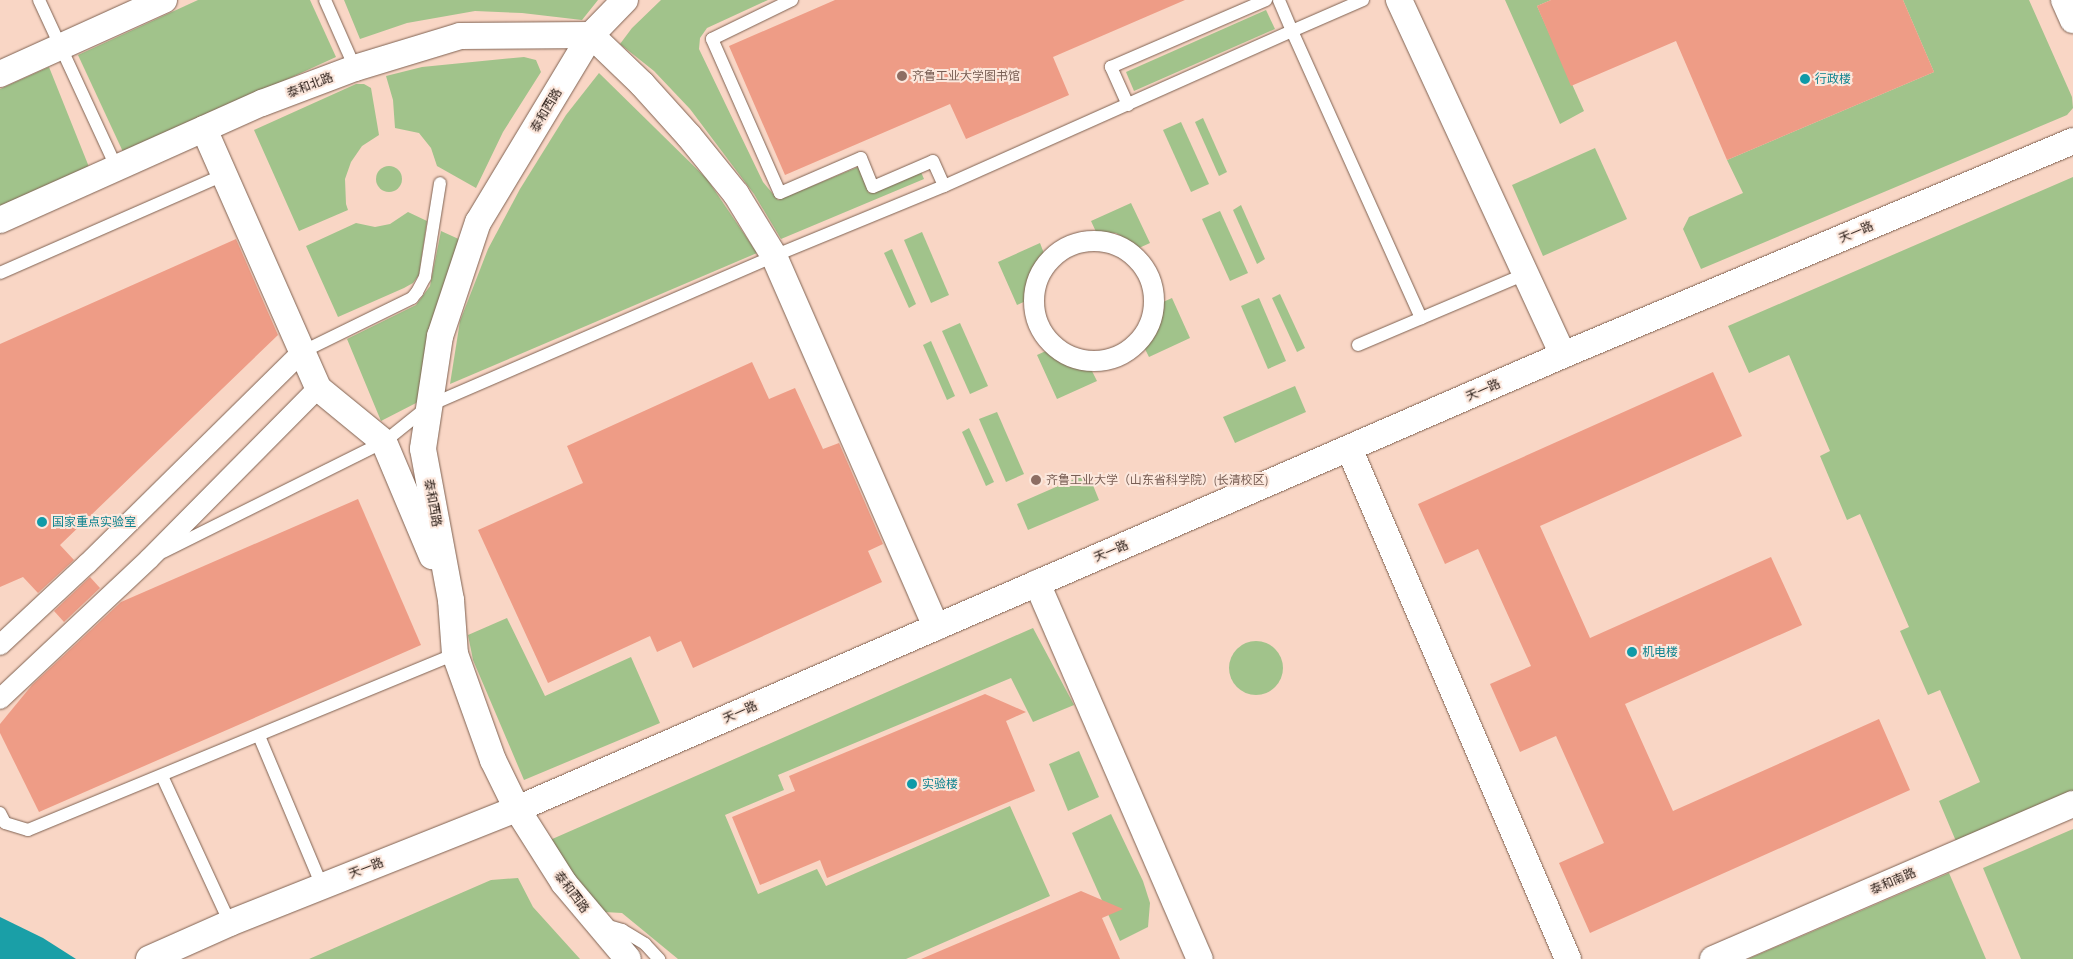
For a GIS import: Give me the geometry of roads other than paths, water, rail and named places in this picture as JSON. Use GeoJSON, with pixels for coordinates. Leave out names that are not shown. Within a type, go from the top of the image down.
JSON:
{"type":"FeatureCollection","features":[{"type":"Feature","properties":{"kind":"street"},"geometry":{"type":"LineString","coordinates":[[0,74],[164,0]]}},
{"type":"Feature","properties":{"kind":"street"},"geometry":{"type":"LineString","coordinates":[[625,0],[592,35],[642,84],[690,136],[736,194],[774,256],[936,627]]}},
{"type":"Feature","properties":{"kind":"street"},"geometry":{"type":"LineString","coordinates":[[1399,0],[1563,354]]}},
{"type":"Feature","properties":{"kind":"street"},"geometry":{"type":"LineString","coordinates":[[2064,0],[2073,20]]}},
{"type":"Feature","properties":{"kind":"street","name":"泰和北路"},"geometry":{"type":"LineString","coordinates":[[0,220],[262,103],[355,68],[460,36],[592,35]]}},
{"type":"Feature","properties":{"kind":"street","name":"泰和西路"},"geometry":{"type":"LineString","coordinates":[[592,35],[478,222],[440,336],[423,449],[450,600],[455,654],[493,760],[517,809],[564,883],[628,959]]}},
{"type":"Feature","properties":{"kind":"street"},"geometry":{"type":"LineString","coordinates":[[204,129],[318,388],[384,442],[450,600]]}},
{"type":"Feature","properties":{"kind":"street","name":"天一路"},"geometry":{"type":"LineString","coordinates":[[149,959],[230,923],[517,809],[1563,354],[2073,141]]}},
{"type":"Feature","properties":{"kind":"street"},"geometry":{"type":"LineString","coordinates":[[1089,240],[1108,242],[1126,249],[1140,262],[1150,278],[1155,296],[1153,315],[1146,332],[1134,347],[1118,356],[1099,361],[1080,359],[1062,352],[1048,340],[1038,324],[1034,306],[1035,287],[1042,269],[1055,255],[1071,245],[1089,240]]}},
{"type":"Feature","properties":{"kind":"street"},"geometry":{"type":"LineString","coordinates":[[0,646],[87,564],[302,352]]}},
{"type":"Feature","properties":{"kind":"street"},"geometry":{"type":"LineString","coordinates":[[0,699],[148,559],[318,388]]}},
{"type":"Feature","properties":{"kind":"street"},"geometry":{"type":"LineString","coordinates":[[1349,448],[1568,959]]}},
{"type":"Feature","properties":{"kind":"street"},"geometry":{"type":"LineString","coordinates":[[1037,583],[1200,959]]}},
{"type":"Feature","properties":{"kind":"street","name":"泰和南路"},"geometry":{"type":"LineString","coordinates":[[1713,959],[2073,804]]}},
{"type":"Feature","properties":{"kind":"lane"},"geometry":{"type":"LineString","coordinates":[[40,0],[117,169]]}},
{"type":"Feature","properties":{"kind":"lane"},"geometry":{"type":"LineString","coordinates":[[325,0],[355,68]]}},
{"type":"Feature","properties":{"kind":"lane"},"geometry":{"type":"LineString","coordinates":[[792,0],[712,39],[780,193],[860,158],[873,187],[933,160],[944,186]]}},
{"type":"Feature","properties":{"kind":"lane"},"geometry":{"type":"LineString","coordinates":[[1128,105],[1111,67],[1266,0]]}},
{"type":"Feature","properties":{"kind":"lane"},"geometry":{"type":"LineString","coordinates":[[1279,0],[1421,318]]}},
{"type":"Feature","properties":{"kind":"lane"},"geometry":{"type":"LineString","coordinates":[[148,559],[384,442],[430,405],[774,256],[944,186],[1364,0]]}},
{"type":"Feature","properties":{"kind":"lane"},"geometry":{"type":"LineString","coordinates":[[0,274],[225,174]]}},
{"type":"Feature","properties":{"kind":"lane"},"geometry":{"type":"LineString","coordinates":[[302,352],[412,298],[417,292],[425,277],[440,183]]}},
{"type":"Feature","properties":{"kind":"lane"},"geometry":{"type":"LineString","coordinates":[[1358,345],[1525,274]]}},
{"type":"Feature","properties":{"kind":"lane"},"geometry":{"type":"LineString","coordinates":[[0,813],[5,823],[28,830],[455,654]]}},
{"type":"Feature","properties":{"kind":"lane"},"geometry":{"type":"LineString","coordinates":[[259,736],[322,886]]}},
{"type":"Feature","properties":{"kind":"lane"},"geometry":{"type":"LineString","coordinates":[[162,776],[230,923]]}},
{"type":"Feature","properties":{"kind":"lane"},"geometry":{"type":"LineString","coordinates":[[595,921],[622,930],[645,944],[659,959]]}},
{"type":"Feature","properties":{"kind":"water"},"geometry":{"type":"Polygon","coordinates":[[[0,917],[43,938],[76,959],[0,959],[0,917]]]}},
{"type":"Feature","properties":{"kind":"place","name":"齐鲁工业大学图书馆"},"geometry":{"type":"Point","coordinates":[902,76]}},
{"type":"Feature","properties":{"kind":"place","name":"行政楼"},"geometry":{"type":"Point","coordinates":[1805,79]}},
{"type":"Feature","properties":{"kind":"place","name":"齐鲁工业大学（山东省科学院）(长清校区)"},"geometry":{"type":"Point","coordinates":[1036,480]}},
{"type":"Feature","properties":{"kind":"place","name":"国家重点实验室"},"geometry":{"type":"Point","coordinates":[42,522]}},
{"type":"Feature","properties":{"kind":"place","name":"机电楼"},"geometry":{"type":"Point","coordinates":[1632,652]}},
{"type":"Feature","properties":{"kind":"place","name":"实验楼"},"geometry":{"type":"Point","coordinates":[912,784]}}]}
